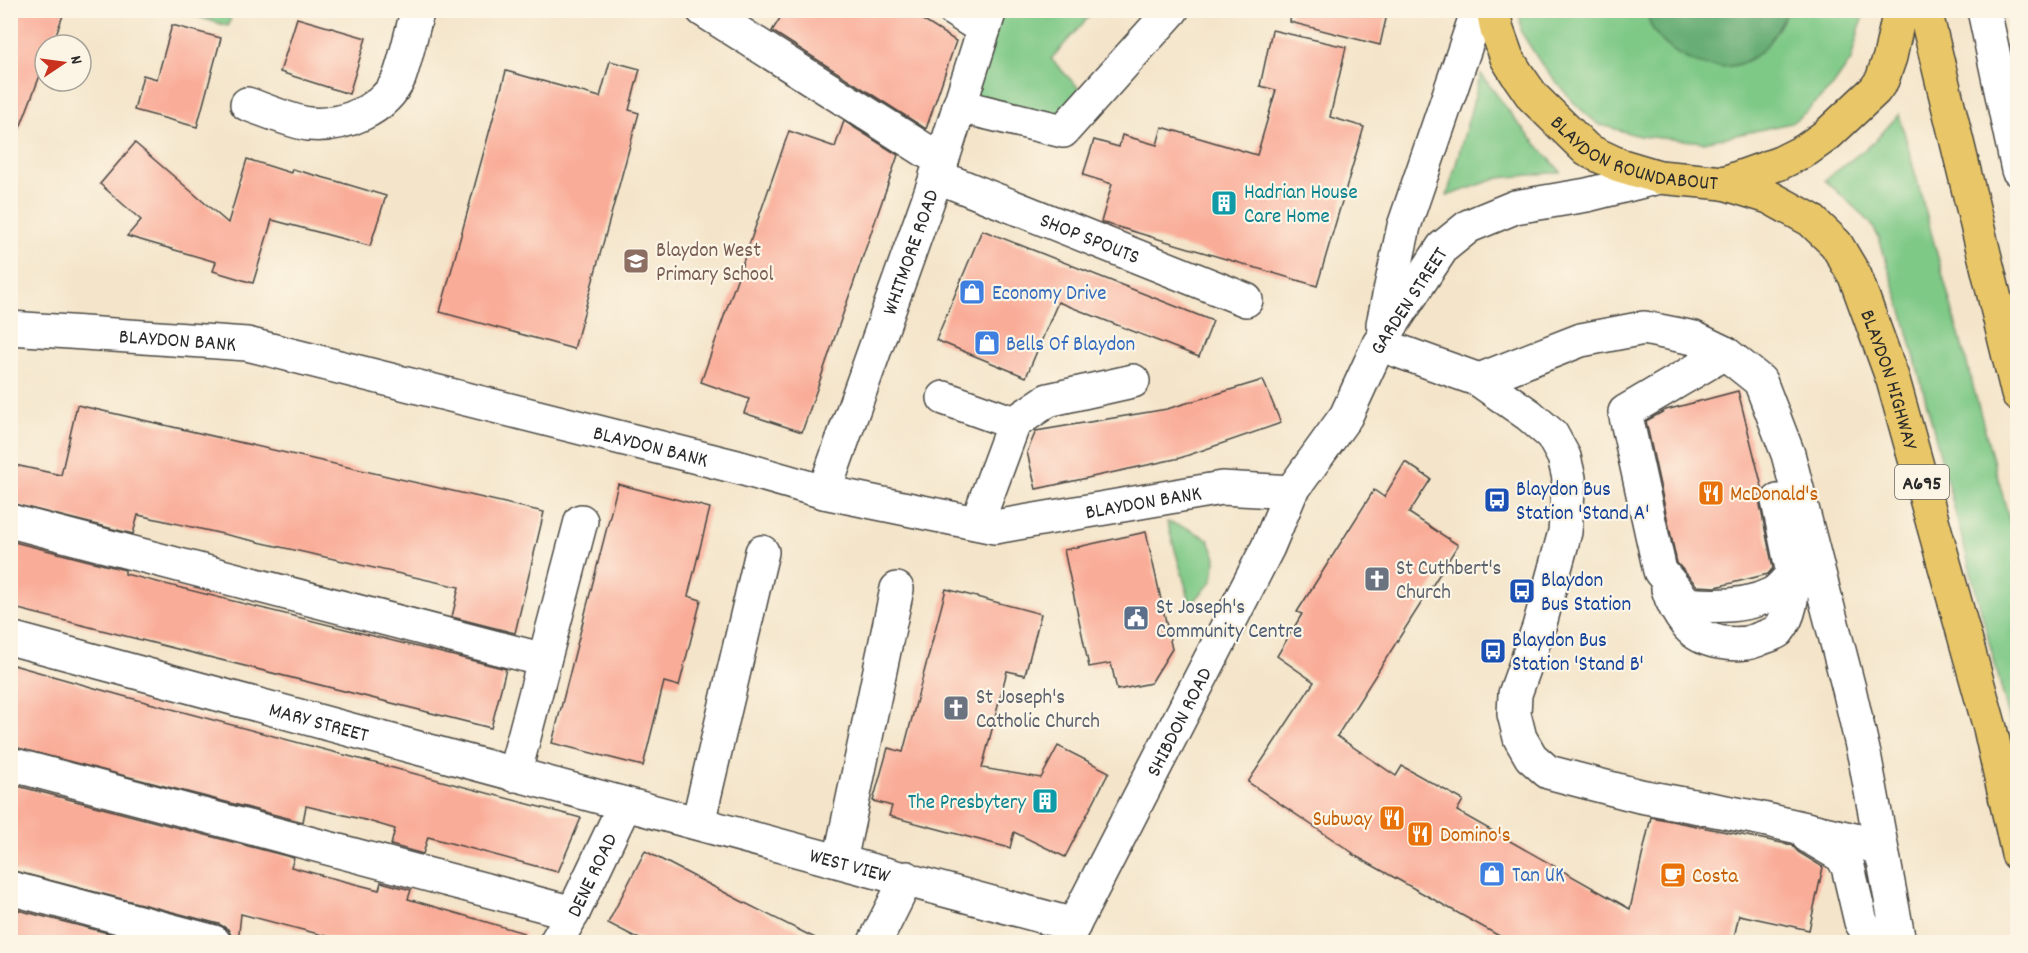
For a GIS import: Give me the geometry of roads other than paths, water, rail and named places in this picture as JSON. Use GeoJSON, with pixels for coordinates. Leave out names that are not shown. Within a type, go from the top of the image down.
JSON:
{"type":"FeatureCollection","features":[{"type":"Feature","properties":{"kind":"main road","name":"BLAYDON ROUNDABOUT"},"geometry":{"type":"LineString","coordinates":[[1493,10],[1507,58],[1533,97],[1587,150],[1619,165],[1659,177],[1724,183],[1780,163],[1806,150],[1827,135],[1875,90],[1882,80],[1890,57],[1900,10]]}},
{"type":"Feature","properties":{"kind":"main road"},"geometry":{"type":"LineString","coordinates":[[1925,10],[2018,394]]}},
{"type":"Feature","properties":{"kind":"main road","name":"BLAYDON HIGHWAY"},"geometry":{"type":"LineString","coordinates":[[1724,183],[1769,196],[1811,220],[1836,244],[1855,276],[1893,380],[1990,728],[2018,854]]}},
{"type":"Feature","properties":{"kind":"street"},"geometry":{"type":"LineString","coordinates":[[247,104],[308,124],[340,121],[371,110],[387,96],[398,79],[418,10]]}},
{"type":"Feature","properties":{"kind":"street","name":"SHOP SPOUTS"},"geometry":{"type":"LineString","coordinates":[[703,10],[939,168],[1246,300]]}},
{"type":"Feature","properties":{"kind":"street"},"geometry":{"type":"LineString","coordinates":[[954,10],[987,20]]}},
{"type":"Feature","properties":{"kind":"street"},"geometry":{"type":"LineString","coordinates":[[959,105],[1064,131],[1172,10]]}},
{"type":"Feature","properties":{"kind":"street","name":"GARDEN STREET"},"geometry":{"type":"LineString","coordinates":[[1379,344],[1404,226],[1478,10]]}},
{"type":"Feature","properties":{"kind":"street"},"geometry":{"type":"LineString","coordinates":[[1984,10],[2018,170]]}},
{"type":"Feature","properties":{"kind":"street","name":"WHITMORE ROAD"},"geometry":{"type":"LineString","coordinates":[[824,492],[939,168],[987,20]]}},
{"type":"Feature","properties":{"kind":"street","name":"GARDEN STREET"},"geometry":{"type":"LineString","coordinates":[[1379,344],[1443,247],[1469,226],[1515,207],[1587,195],[1659,177]]}},
{"type":"Feature","properties":{"kind":"street","name":"BLAYDON BANK"},"geometry":{"type":"LineString","coordinates":[[10,328],[248,344],[737,467],[824,492],[995,527],[1222,488],[1291,492]]}},
{"type":"Feature","properties":{"kind":"street"},"geometry":{"type":"LineString","coordinates":[[1479,380],[1581,340],[1644,328],[1694,338],[1725,353],[1760,381],[1788,454],[1851,699],[1899,942]]}},
{"type":"Feature","properties":{"kind":"street"},"geometry":{"type":"LineString","coordinates":[[1379,344],[1479,380],[1529,415],[1552,435],[1564,457],[1569,478],[1565,532],[1539,627],[1515,694],[1514,714],[1520,738],[1531,757],[1548,772],[1640,796],[1758,818],[1856,840],[1879,851],[1884,861]]}},
{"type":"Feature","properties":{"kind":"street","name":"SHIBDON ROAD"},"geometry":{"type":"LineString","coordinates":[[1070,934],[1268,546],[1291,492],[1346,416],[1379,344]]}},
{"type":"Feature","properties":{"kind":"street"},"geometry":{"type":"LineString","coordinates":[[1725,353],[1624,412],[1660,571],[1687,604],[1727,606],[1774,593],[1793,574],[1762,422],[1760,381]]}},
{"type":"Feature","properties":{"kind":"street"},"geometry":{"type":"LineString","coordinates":[[977,524],[1014,423],[1048,400],[1133,381]]}},
{"type":"Feature","properties":{"kind":"street"},"geometry":{"type":"LineString","coordinates":[[944,398],[1014,423]]}},
{"type":"Feature","properties":{"kind":"street"},"geometry":{"type":"LineString","coordinates":[[10,521],[544,660]]}},
{"type":"Feature","properties":{"kind":"street"},"geometry":{"type":"LineString","coordinates":[[514,775],[581,521]]}},
{"type":"Feature","properties":{"kind":"street"},"geometry":{"type":"LineString","coordinates":[[698,824],[762,552]]}},
{"type":"Feature","properties":{"kind":"street"},"geometry":{"type":"LineString","coordinates":[[840,861],[897,589]]}},
{"type":"Feature","properties":{"kind":"street","name":"MARY STREET"},"geometry":{"type":"LineString","coordinates":[[10,638],[626,804]]}},
{"type":"Feature","properties":{"kind":"street"},"geometry":{"type":"LineString","coordinates":[[10,764],[567,933]]}},
{"type":"Feature","properties":{"kind":"street","name":"WEST VIEW"},"geometry":{"type":"LineString","coordinates":[[626,804],[907,878],[1070,934]]}},
{"type":"Feature","properties":{"kind":"street","name":"DENE ROAD"},"geometry":{"type":"LineString","coordinates":[[567,933],[626,804]]}},
{"type":"Feature","properties":{"kind":"street"},"geometry":{"type":"LineString","coordinates":[[1758,818],[1812,837],[1842,856],[1848,867],[1861,922],[1874,942]]}},
{"type":"Feature","properties":{"kind":"street"},"geometry":{"type":"LineString","coordinates":[[875,942],[907,878]]}},
{"type":"Feature","properties":{"kind":"street"},"geometry":{"type":"LineString","coordinates":[[10,888],[214,942]]}},
{"type":"Feature","properties":{"kind":"place","name":"Hadrian House Care Home"},"geometry":{"type":"Point","coordinates":[1224,203]}},
{"type":"Feature","properties":{"kind":"place","name":"Blaydon West Primary School"},"geometry":{"type":"Point","coordinates":[636,261]}},
{"type":"Feature","properties":{"kind":"place","name":"Economy Drive"},"geometry":{"type":"Point","coordinates":[972,292]}},
{"type":"Feature","properties":{"kind":"place","name":"Bells Of Blaydon"},"geometry":{"type":"Point","coordinates":[987,343]}},
{"type":"Feature","properties":{"kind":"place","name":"McDonald's"},"geometry":{"type":"Point","coordinates":[1711,493]}},
{"type":"Feature","properties":{"kind":"place","name":"Blaydon Bus Station 'Stand A'"},"geometry":{"type":"Point","coordinates":[1497,500]}},
{"type":"Feature","properties":{"kind":"place","name":"St Cuthbert's Church"},"geometry":{"type":"Point","coordinates":[1377,579]}},
{"type":"Feature","properties":{"kind":"place","name":"Blaydon Bus Station"},"geometry":{"type":"Point","coordinates":[1522,591]}},
{"type":"Feature","properties":{"kind":"place","name":"St Joseph's Community Centre"},"geometry":{"type":"Point","coordinates":[1136,618]}},
{"type":"Feature","properties":{"kind":"place","name":"Blaydon Bus Station 'Stand B'"},"geometry":{"type":"Point","coordinates":[1493,651]}},
{"type":"Feature","properties":{"kind":"place","name":"St Joseph's Catholic Church"},"geometry":{"type":"Point","coordinates":[956,708]}},
{"type":"Feature","properties":{"kind":"place","name":"The Presbytery"},"geometry":{"type":"Point","coordinates":[1045,801]}},
{"type":"Feature","properties":{"kind":"place","name":"Subway"},"geometry":{"type":"Point","coordinates":[1392,818]}},
{"type":"Feature","properties":{"kind":"place","name":"Domino's"},"geometry":{"type":"Point","coordinates":[1420,834]}},
{"type":"Feature","properties":{"kind":"place","name":"Tan UK"},"geometry":{"type":"Point","coordinates":[1492,874]}},
{"type":"Feature","properties":{"kind":"place","name":"Costa"},"geometry":{"type":"Point","coordinates":[1673,875]}}]}
